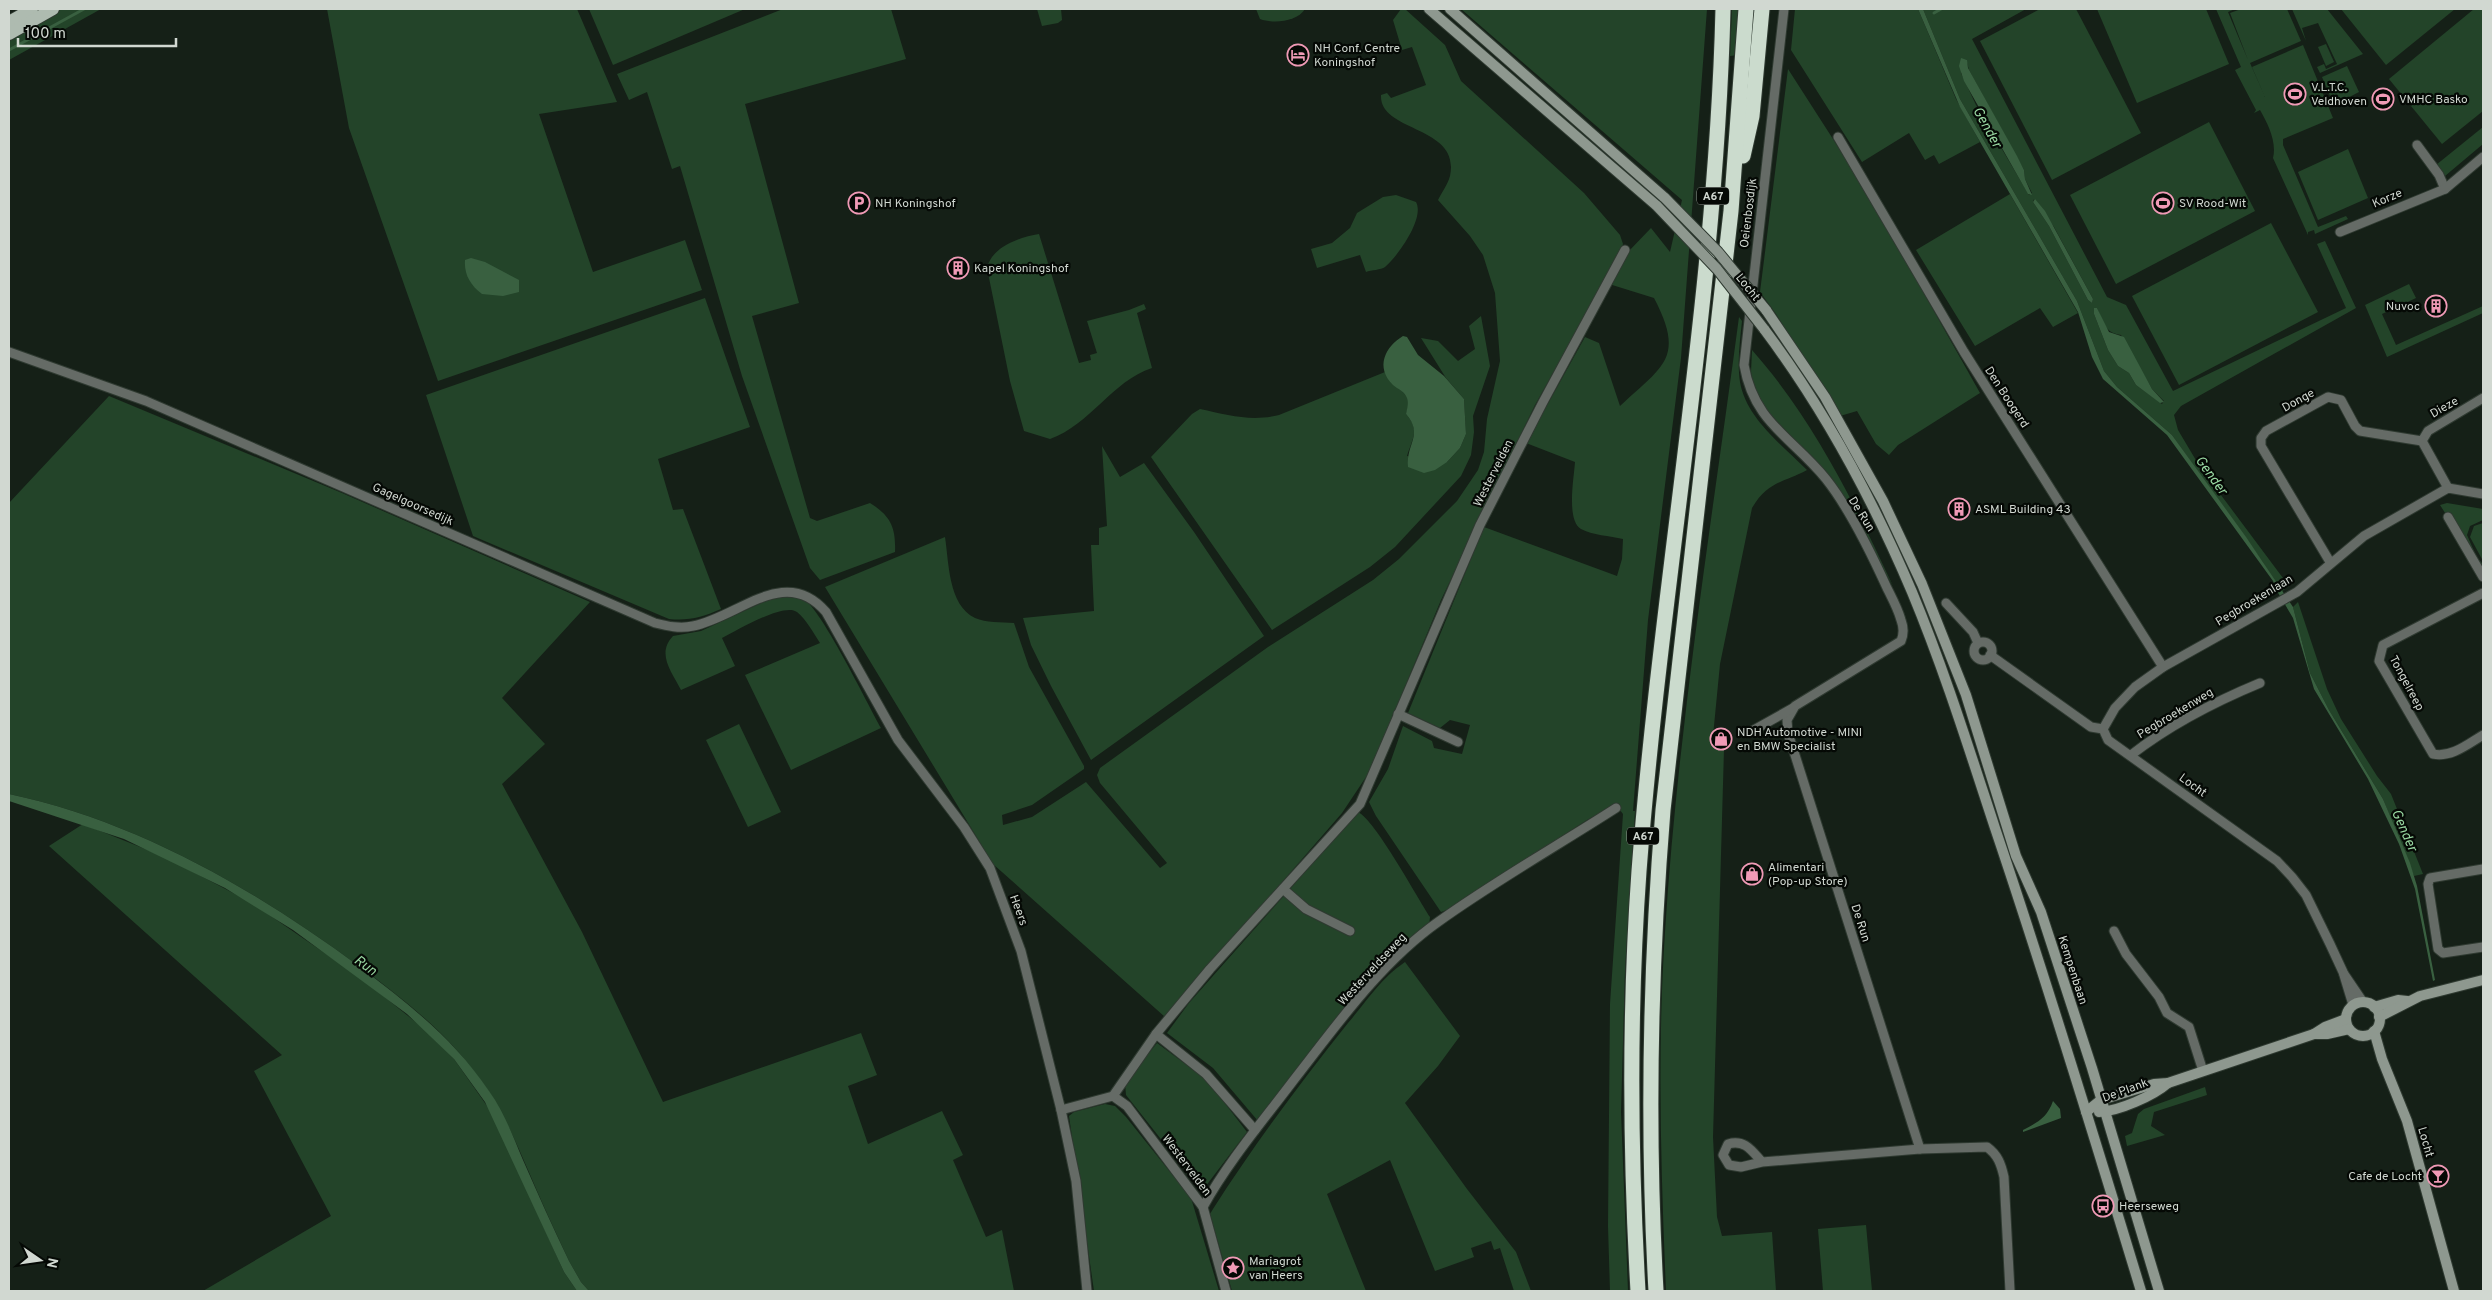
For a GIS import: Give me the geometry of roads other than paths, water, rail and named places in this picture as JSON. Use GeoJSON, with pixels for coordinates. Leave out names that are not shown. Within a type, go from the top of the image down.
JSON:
{"type":"FeatureCollection","features":[{"type":"Feature","properties":{"kind":"highway","name":"A67"},"geometry":{"type":"LineString","coordinates":[[1638,1291],[1634,1211],[1632,1061],[1639,873],[1712,209],[1723,9]]}},
{"type":"Feature","properties":{"kind":"highway","name":"A67"},"geometry":{"type":"LineString","coordinates":[[1656,1291],[1652,1220],[1650,1061],[1658,875],[1663,810],[1732,211],[1746,9]]}},
{"type":"Feature","properties":{"kind":"highway","name":"A67"},"geometry":{"type":"LineString","coordinates":[[1732,211],[1752,116],[1762,9]]}},
{"type":"Feature","properties":{"kind":"main road"},"geometry":{"type":"LineString","coordinates":[[9,22],[32,9]]}},
{"type":"Feature","properties":{"kind":"main road"},"geometry":{"type":"LineString","coordinates":[[9,34],[53,9]]}},
{"type":"Feature","properties":{"kind":"main road","name":"Locht"},"geometry":{"type":"LineString","coordinates":[[1429,9],[1657,206],[1717,269],[1764,329],[1838,442],[1876,512],[1912,592],[2011,875],[2086,1112]]}},
{"type":"Feature","properties":{"kind":"main road","name":"Locht"},"geometry":{"type":"LineString","coordinates":[[1450,9],[1665,198],[1718,252],[1766,310],[1825,397],[1884,501],[1922,584],[1952,660]]}},
{"type":"Feature","properties":{"kind":"main road","name":"Kempenbaan"},"geometry":{"type":"LineString","coordinates":[[1952,660],[1966,695],[2016,856],[2041,912],[2102,1100],[2159,1291]]}},
{"type":"Feature","properties":{"kind":"main road"},"geometry":{"type":"LineString","coordinates":[[2407,1001],[2398,1000],[2374,1006],[2358,1003],[2347,1024],[2353,1033],[2369,1033],[2379,1017],[2407,1001],[2483,980]]}},
{"type":"Feature","properties":{"kind":"main road"},"geometry":{"type":"LineString","coordinates":[[2374,1006],[2379,1017]]}},
{"type":"Feature","properties":{"kind":"main road","name":"De Plank"},"geometry":{"type":"LineString","coordinates":[[2086,1112],[2102,1100],[2154,1084],[2168,1083],[2314,1034],[2324,1027],[2347,1024]]}},
{"type":"Feature","properties":{"kind":"main road","name":"Locht"},"geometry":{"type":"LineString","coordinates":[[2369,1033],[2382,1059],[2407,1121],[2454,1291]]}},
{"type":"Feature","properties":{"kind":"main road","name":"De Plank"},"geometry":{"type":"LineString","coordinates":[[2086,1112],[2105,1112],[2156,1092],[2168,1083]]}},
{"type":"Feature","properties":{"kind":"main road"},"geometry":{"type":"LineString","coordinates":[[2086,1112],[2141,1291]]}},
{"type":"Feature","properties":{"kind":"street","name":"Oeienbosdijk"},"geometry":{"type":"LineString","coordinates":[[1784,9],[1744,365],[1747,382],[1759,408],[1780,434],[1826,480]]}},
{"type":"Feature","properties":{"kind":"street","name":"Den Boogerd"},"geometry":{"type":"LineString","coordinates":[[1838,137],[1964,352],[2163,667]]}},
{"type":"Feature","properties":{"kind":"street"},"geometry":{"type":"LineString","coordinates":[[2417,145],[2439,175],[2444,189]]}},
{"type":"Feature","properties":{"kind":"street","name":"Korze"},"geometry":{"type":"LineString","coordinates":[[2340,232],[2444,189],[2482,161]]}},
{"type":"Feature","properties":{"kind":"street","name":"Westervelden"},"geometry":{"type":"LineString","coordinates":[[1226,1291],[1203,1207],[1127,1106],[1113,1096],[1156,1034],[1210,969],[1360,804],[1480,525],[1543,402],[1625,250]]}},
{"type":"Feature","properties":{"kind":"street","name":"Gagelgoorsedijk"},"geometry":{"type":"LineString","coordinates":[[9,352],[146,401],[655,623],[673,627],[690,627],[705,623],[779,592],[810,592]]}},
{"type":"Feature","properties":{"kind":"street","name":"Donge"},"geometry":{"type":"LineString","coordinates":[[2330,562],[2262,446],[2263,434],[2333,397],[2341,400],[2355,426],[2360,431],[2422,441]]}},
{"type":"Feature","properties":{"kind":"street","name":"Dieze"},"geometry":{"type":"LineString","coordinates":[[2422,441],[2428,431],[2483,398]]}},
{"type":"Feature","properties":{"kind":"street"},"geometry":{"type":"LineString","coordinates":[[2422,441],[2448,488],[2483,494]]}},
{"type":"Feature","properties":{"kind":"street","name":"De Run"},"geometry":{"type":"LineString","coordinates":[[1752,731],[1901,642],[1904,634],[1901,619],[1871,553],[1826,480]]}},
{"type":"Feature","properties":{"kind":"street","name":"Pegbroekenlaan"},"geometry":{"type":"LineString","coordinates":[[2102,729],[2115,708],[2136,688],[2163,667],[2291,596],[2330,562],[2364,536],[2448,488]]}},
{"type":"Feature","properties":{"kind":"street"},"geometry":{"type":"LineString","coordinates":[[2448,517],[2483,577]]}},
{"type":"Feature","properties":{"kind":"street","name":"Heers"},"geometry":{"type":"LineString","coordinates":[[810,592],[826,612],[898,740],[964,827],[990,868],[1021,951],[1061,1110],[1076,1181],[1087,1291]]}},
{"type":"Feature","properties":{"kind":"street","name":"Tongelreep"},"geometry":{"type":"LineString","coordinates":[[2483,593],[2383,645],[2379,656],[2379,661],[2433,754],[2441,756],[2449,754],[2483,735]]}},
{"type":"Feature","properties":{"kind":"street","name":"Locht"},"geometry":{"type":"LineString","coordinates":[[1946,604],[1973,632],[1978,643]]}},
{"type":"Feature","properties":{"kind":"street","name":"Locht"},"geometry":{"type":"LineString","coordinates":[[1978,643],[1984,642],[1989,644],[1990,655],[2091,727],[2102,729],[2108,740],[2277,861],[2306,895],[2343,972],[2354,986],[2358,1003]]}},
{"type":"Feature","properties":{"kind":"street","name":"Locht"},"geometry":{"type":"LineString","coordinates":[[1978,643],[1974,651],[1976,657],[1985,659],[1990,655]]}},
{"type":"Feature","properties":{"kind":"street","name":"Pegbroekenweg"},"geometry":{"type":"LineString","coordinates":[[2131,755],[2153,738],[2211,703],[2260,683]]}},
{"type":"Feature","properties":{"kind":"street","name":"De Run"},"geometry":{"type":"LineString","coordinates":[[1795,706],[1788,720],[1788,733],[1920,1149]]}},
{"type":"Feature","properties":{"kind":"street"},"geometry":{"type":"LineString","coordinates":[[1398,714],[1458,742]]}},
{"type":"Feature","properties":{"kind":"street","name":"Westerveldseweg"},"geometry":{"type":"LineString","coordinates":[[1203,1207],[1214,1186],[1255,1130],[1339,1022],[1408,946],[1437,922],[1616,808]]}},
{"type":"Feature","properties":{"kind":"street"},"geometry":{"type":"LineString","coordinates":[[2483,869],[2430,878],[2428,884],[2438,949],[2443,953],[2483,947]]}},
{"type":"Feature","properties":{"kind":"street"},"geometry":{"type":"LineString","coordinates":[[1283,889],[1306,909],[1350,931]]}},
{"type":"Feature","properties":{"kind":"street"},"geometry":{"type":"LineString","coordinates":[[2114,932],[2126,954],[2159,998],[2167,1013],[2189,1027],[2203,1071]]}},
{"type":"Feature","properties":{"kind":"street"},"geometry":{"type":"LineString","coordinates":[[1156,1034],[1206,1074],[1255,1130]]}},
{"type":"Feature","properties":{"kind":"street"},"geometry":{"type":"LineString","coordinates":[[1061,1110],[1113,1096]]}},
{"type":"Feature","properties":{"kind":"street"},"geometry":{"type":"LineString","coordinates":[[1762,1162],[1920,1149],[1987,1148],[1994,1152],[2001,1163],[2010,1291]]}},
{"type":"Feature","properties":{"kind":"waterway"},"geometry":{"type":"LineString","coordinates":[[9,50],[84,9]]}},
{"type":"Feature","properties":{"kind":"waterway"},"geometry":{"type":"LineString","coordinates":[[1934,13],[1941,9]]}},
{"type":"Feature","properties":{"kind":"place","name":"NH Conf. Centre Koningshof"},"geometry":{"type":"Point","coordinates":[1298,55]}},
{"type":"Feature","properties":{"kind":"place","name":"V.L.T.C. Veldhoven"},"geometry":{"type":"Point","coordinates":[2295,94]}},
{"type":"Feature","properties":{"kind":"place","name":"VMHC Basko"},"geometry":{"type":"Point","coordinates":[2383,99]}},
{"type":"Feature","properties":{"kind":"place","name":"NH Koningshof"},"geometry":{"type":"Point","coordinates":[859,203]}},
{"type":"Feature","properties":{"kind":"place","name":"SV Rood-Wit"},"geometry":{"type":"Point","coordinates":[2163,203]}},
{"type":"Feature","properties":{"kind":"place","name":"Kapel Koningshof"},"geometry":{"type":"Point","coordinates":[958,268]}},
{"type":"Feature","properties":{"kind":"place","name":"Nuvoc"},"geometry":{"type":"Point","coordinates":[2436,306]}},
{"type":"Feature","properties":{"kind":"place","name":"ASML Building 43"},"geometry":{"type":"Point","coordinates":[1959,509]}},
{"type":"Feature","properties":{"kind":"place","name":"NDH Automotive - MINI en BMW Specialist"},"geometry":{"type":"Point","coordinates":[1721,739]}},
{"type":"Feature","properties":{"kind":"place","name":"Alimentari (Pop-up Store)"},"geometry":{"type":"Point","coordinates":[1752,874]}},
{"type":"Feature","properties":{"kind":"place","name":"Cafe de Locht"},"geometry":{"type":"Point","coordinates":[2438,1176]}},
{"type":"Feature","properties":{"kind":"place","name":"Heerseweg"},"geometry":{"type":"Point","coordinates":[2103,1206]}},
{"type":"Feature","properties":{"kind":"place","name":"Mariagrot van Heers"},"geometry":{"type":"Point","coordinates":[1233,1268]}},
{"type":"Feature","properties":{"kind":"water label","name":"Gender"},"geometry":{"type":"Point","coordinates":[1988,127]}},
{"type":"Feature","properties":{"kind":"water label","name":"Gender"},"geometry":{"type":"Point","coordinates":[2212,475]}},
{"type":"Feature","properties":{"kind":"water label","name":"Gender"},"geometry":{"type":"Point","coordinates":[2405,830]}},
{"type":"Feature","properties":{"kind":"water label","name":"Run"},"geometry":{"type":"Point","coordinates":[366,965]}}]}
